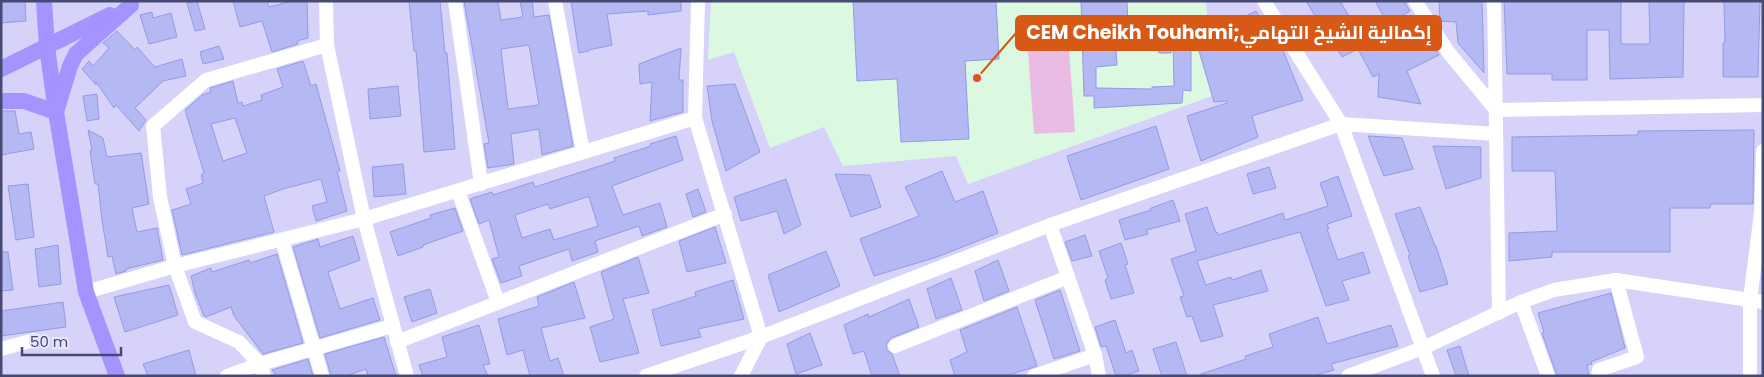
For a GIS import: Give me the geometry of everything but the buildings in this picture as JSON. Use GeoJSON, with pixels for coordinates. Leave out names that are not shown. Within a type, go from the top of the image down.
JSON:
{"type":"FeatureCollection","features":[{"type":"Feature","properties":{"kind":"main road"},"geometry":{"type":"LineString","coordinates":[[44,1],[47,47],[56,112],[86,292],[117,376]]}},
{"type":"Feature","properties":{"kind":"main road"},"geometry":{"type":"LineString","coordinates":[[1,69],[134,3]]}},
{"type":"Feature","properties":{"kind":"main road"},"geometry":{"type":"LineString","coordinates":[[56,112],[70,66],[76,54],[134,3]]}},
{"type":"Feature","properties":{"kind":"main road"},"geometry":{"type":"LineString","coordinates":[[1,101],[24,101],[56,112]]}},
{"type":"Feature","properties":{"kind":"street"},"geometry":{"type":"LineString","coordinates":[[326,1],[327,45],[364,219],[407,376]]}},
{"type":"Feature","properties":{"kind":"street"},"geometry":{"type":"LineString","coordinates":[[455,1],[481,184]]}},
{"type":"Feature","properties":{"kind":"street"},"geometry":{"type":"LineString","coordinates":[[556,1],[583,152]]}},
{"type":"Feature","properties":{"kind":"street"},"geometry":{"type":"LineString","coordinates":[[698,1],[695,118],[761,337],[741,376]]}},
{"type":"Feature","properties":{"kind":"street"},"geometry":{"type":"LineString","coordinates":[[1264,1],[1341,124],[1433,376]]}},
{"type":"Feature","properties":{"kind":"street"},"geometry":{"type":"LineString","coordinates":[[1415,1],[1448,53],[1496,110]]}},
{"type":"Feature","properties":{"kind":"street"},"geometry":{"type":"LineString","coordinates":[[1494,1],[1499,313]]}},
{"type":"Feature","properties":{"kind":"street"},"geometry":{"type":"LineString","coordinates":[[262,370],[239,342],[195,322],[176,266],[160,197],[153,126],[206,80],[327,45]]}},
{"type":"Feature","properties":{"kind":"street"},"geometry":{"type":"LineString","coordinates":[[1496,110],[1763,105]]}},
{"type":"Feature","properties":{"kind":"street"},"geometry":{"type":"LineString","coordinates":[[86,292],[176,266],[364,219],[695,118]]}},
{"type":"Feature","properties":{"kind":"street"},"geometry":{"type":"LineString","coordinates":[[646,376],[761,337],[1050,225],[1341,124],[1496,134]]}},
{"type":"Feature","properties":{"kind":"street"},"geometry":{"type":"LineString","coordinates":[[1750,376],[1762,213],[1763,151]]}},
{"type":"Feature","properties":{"kind":"street"},"geometry":{"type":"LineString","coordinates":[[458,191],[498,302]]}},
{"type":"Feature","properties":{"kind":"street"},"geometry":{"type":"LineString","coordinates":[[397,342],[725,214]]}},
{"type":"Feature","properties":{"kind":"street"},"geometry":{"type":"LineString","coordinates":[[1050,225],[1095,355],[1099,376]]}},
{"type":"Feature","properties":{"kind":"street"},"geometry":{"type":"LineString","coordinates":[[282,240],[322,376]]}},
{"type":"Feature","properties":{"kind":"street"},"geometry":{"type":"LineString","coordinates":[[895,346],[1068,277]]}},
{"type":"Feature","properties":{"kind":"street"},"geometry":{"type":"LineString","coordinates":[[1348,376],[1422,348],[1521,302],[1554,290],[1616,280],[1756,301]]}},
{"type":"Feature","properties":{"kind":"street"},"geometry":{"type":"LineString","coordinates":[[1598,376],[1599,370],[1637,357],[1616,280]]}},
{"type":"Feature","properties":{"kind":"street"},"geometry":{"type":"LineString","coordinates":[[1521,302],[1548,376]]}},
{"type":"Feature","properties":{"kind":"street"},"geometry":{"type":"LineString","coordinates":[[227,376],[262,370],[315,349],[392,326]]}},
{"type":"Feature","properties":{"kind":"street"},"geometry":{"type":"LineString","coordinates":[[1,349],[34,340]]}},
{"type":"Feature","properties":{"kind":"street"},"geometry":{"type":"LineString","coordinates":[[1034,376],[1095,355]]}},
{"type":"Feature","properties":{"kind":"shaded area"},"geometry":{"type":"Polygon","coordinates":[[[1,1],[1763,1],[1763,376],[1,376],[1,1]]]}},
{"type":"Feature","properties":{"kind":"shaded area"},"geometry":{"type":"Polygon","coordinates":[[[711,1],[1206,1],[1212,96],[968,184],[956,156],[843,166],[824,127],[770,148],[734,52],[708,60],[711,1]]]}},
{"type":"Feature","properties":{"kind":"shaded area"},"geometry":{"type":"Polygon","coordinates":[[[1069,49],[1075,132],[1034,134],[1028,51],[1069,49]]]}},
{"type":"Feature","properties":{"kind":"place","name":"CEM Cheikh Touhami;إكمالية الشيخ التهامي"},"geometry":{"type":"Point","coordinates":[977,78]}}]}
